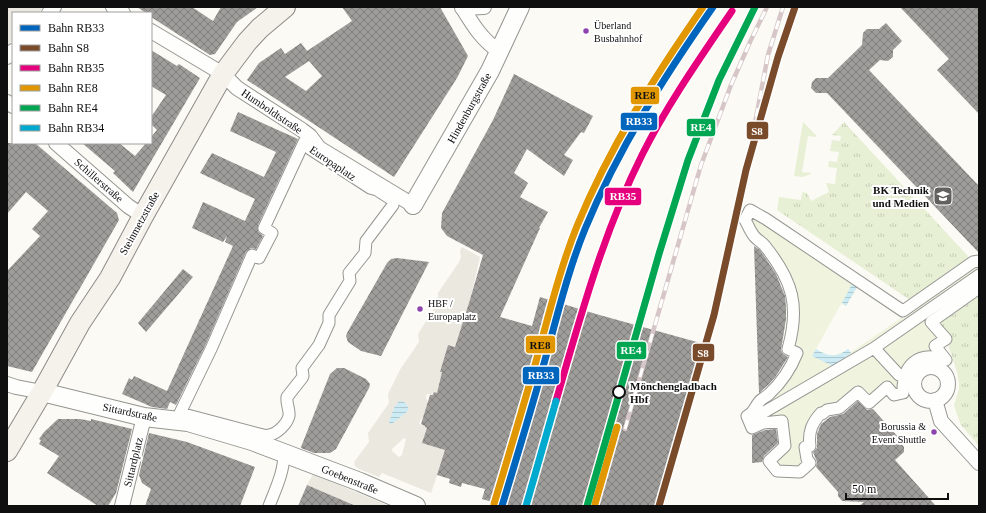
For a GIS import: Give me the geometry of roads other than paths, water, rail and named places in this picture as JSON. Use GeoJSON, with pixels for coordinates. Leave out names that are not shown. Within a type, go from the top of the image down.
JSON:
{"type":"FeatureCollection","features":[{"type":"Feature","properties":{"kind":"main road","name":"Steinmetzstraße"},"geometry":{"type":"LineString","coordinates":[[7,451],[80,323],[111,275],[223,74],[247,42],[260,28],[285,7]]}},
{"type":"Feature","properties":{"kind":"street"},"geometry":{"type":"LineString","coordinates":[[462,7],[484,7]]}},
{"type":"Feature","properties":{"kind":"street"},"geometry":{"type":"LineString","coordinates":[[462,7],[476,30],[491,46],[500,52]]}},
{"type":"Feature","properties":{"kind":"street","name":"Hindenburgstraße"},"geometry":{"type":"LineString","coordinates":[[413,205],[434,171],[500,52],[520,7]]}},
{"type":"Feature","properties":{"kind":"street","name":"Humboldtstraße"},"geometry":{"type":"LineString","coordinates":[[152,32],[223,74],[238,88],[310,136],[319,148],[413,205]]}},
{"type":"Feature","properties":{"kind":"street","name":"Europaplatz"},"geometry":{"type":"LineString","coordinates":[[304,142],[310,149],[370,188],[377,190],[391,199],[393,204],[364,243],[366,251],[349,273],[350,282],[329,315],[329,323],[319,345],[302,368],[303,376],[287,397],[286,400],[289,416],[285,423],[280,430],[269,435],[256,438],[180,413],[211,349],[252,255],[259,258],[272,232],[264,228],[304,142]]}},
{"type":"Feature","properties":{"kind":"street","name":"Schillerstraße"},"geometry":{"type":"LineString","coordinates":[[57,144],[128,206],[143,216]]}},
{"type":"Feature","properties":{"kind":"street"},"geometry":{"type":"LineString","coordinates":[[979,261],[974,262],[903,311],[766,219],[750,210],[745,220],[754,236],[761,242],[779,266],[785,276],[790,290],[794,314],[793,331],[788,350],[798,353],[793,363],[780,381],[769,394],[759,402],[752,414],[747,416],[752,428],[763,423],[782,421],[785,446],[769,461],[777,470],[800,472],[810,463],[805,447],[810,446],[811,428],[821,413],[822,414],[827,410],[839,408],[858,392],[869,403],[887,388],[894,395],[903,393],[904,378],[911,364],[926,356],[934,356],[946,360],[934,346],[946,339],[931,322],[979,288]]}},
{"type":"Feature","properties":{"kind":"street"},"geometry":{"type":"LineString","coordinates":[[749,421],[874,348],[979,274]]}},
{"type":"Feature","properties":{"kind":"street"},"geometry":{"type":"LineString","coordinates":[[874,348],[899,375]]}},
{"type":"Feature","properties":{"kind":"street","name":"Sittardstraße"},"geometry":{"type":"LineString","coordinates":[[7,384],[144,417],[188,422],[256,438]]}},
{"type":"Feature","properties":{"kind":"street"},"geometry":{"type":"LineString","coordinates":[[935,400],[941,421],[979,463]]}},
{"type":"Feature","properties":{"kind":"street","name":"Sittardplatz"},"geometry":{"type":"LineString","coordinates":[[122,506],[144,417]]}},
{"type":"Feature","properties":{"kind":"street"},"geometry":{"type":"LineString","coordinates":[[256,438],[284,453],[284,465],[281,478],[269,506]]}},
{"type":"Feature","properties":{"kind":"street","name":"Goebenstraße"},"geometry":{"type":"LineString","coordinates":[[284,453],[360,482],[416,506]]}},
{"type":"Feature","properties":{"kind":"water"},"geometry":{"type":"Polygon","coordinates":[[[852,284],[857,287],[846,306],[842,303],[852,284]]]}},
{"type":"Feature","properties":{"kind":"water"},"geometry":{"type":"Polygon","coordinates":[[[816,349],[829,355],[840,354],[848,349],[851,353],[833,366],[812,356],[816,349]]]}},
{"type":"Feature","properties":{"kind":"water"},"geometry":{"type":"Polygon","coordinates":[[[399,401],[406,404],[408,411],[390,424],[389,422],[394,408],[399,401]]]}},
{"type":"Feature","properties":{"kind":"railway"},"geometry":{"type":"LineString","coordinates":[[625,429],[701,165],[731,85],[767,7]]}},
{"type":"Feature","properties":{"kind":"railway"},"geometry":{"type":"LineString","coordinates":[[746,170],[768,55],[783,7]]}},
{"type":"Feature","properties":{"kind":"rail line","name":"RE8"},"geometry":{"type":"LineString","coordinates":[[494,504],[559,277],[577,226],[603,169],[634,113],[650,86],[703,7]]}},
{"type":"Feature","properties":{"kind":"rail line","name":"RB33"},"geometry":{"type":"LineString","coordinates":[[502,506],[567,280],[585,229],[612,170],[643,114],[713,7]]}},
{"type":"Feature","properties":{"kind":"rail line","name":"RE4"},"geometry":{"type":"LineString","coordinates":[[587,506],[659,254],[688,160],[719,80],[755,7]]}},
{"type":"Feature","properties":{"kind":"rail line","name":"S8"},"geometry":{"type":"LineString","coordinates":[[659,506],[714,315],[746,170],[778,57],[795,7]]}},
{"type":"Feature","properties":{"kind":"rail line","name":"RB35"},"geometry":{"type":"LineString","coordinates":[[556,401],[593,276],[615,215],[628,185],[662,118],[684,82],[732,11]]}},
{"type":"Feature","properties":{"kind":"rail line","name":"RB34"},"geometry":{"type":"LineString","coordinates":[[526,506],[556,401]]}},
{"type":"Feature","properties":{"kind":"rail line","name":"RE8"},"geometry":{"type":"LineString","coordinates":[[595,504],[617,427]]}},
{"type":"Feature","properties":{"kind":"place","name":"Überland Busbahnhof"},"geometry":{"type":"Point","coordinates":[586,31]}},
{"type":"Feature","properties":{"kind":"place","name":"BK Technik und Medien"},"geometry":{"type":"Point","coordinates":[943,196]}},
{"type":"Feature","properties":{"kind":"place","name":"HBF / Europaplatz"},"geometry":{"type":"Point","coordinates":[420,309]}},
{"type":"Feature","properties":{"kind":"place","name":"Mönchengladbach Hbf"},"geometry":{"type":"Point","coordinates":[619,392]}},
{"type":"Feature","properties":{"kind":"place","name":"Borussia & Event Shuttle"},"geometry":{"type":"Point","coordinates":[934,432]}}]}
